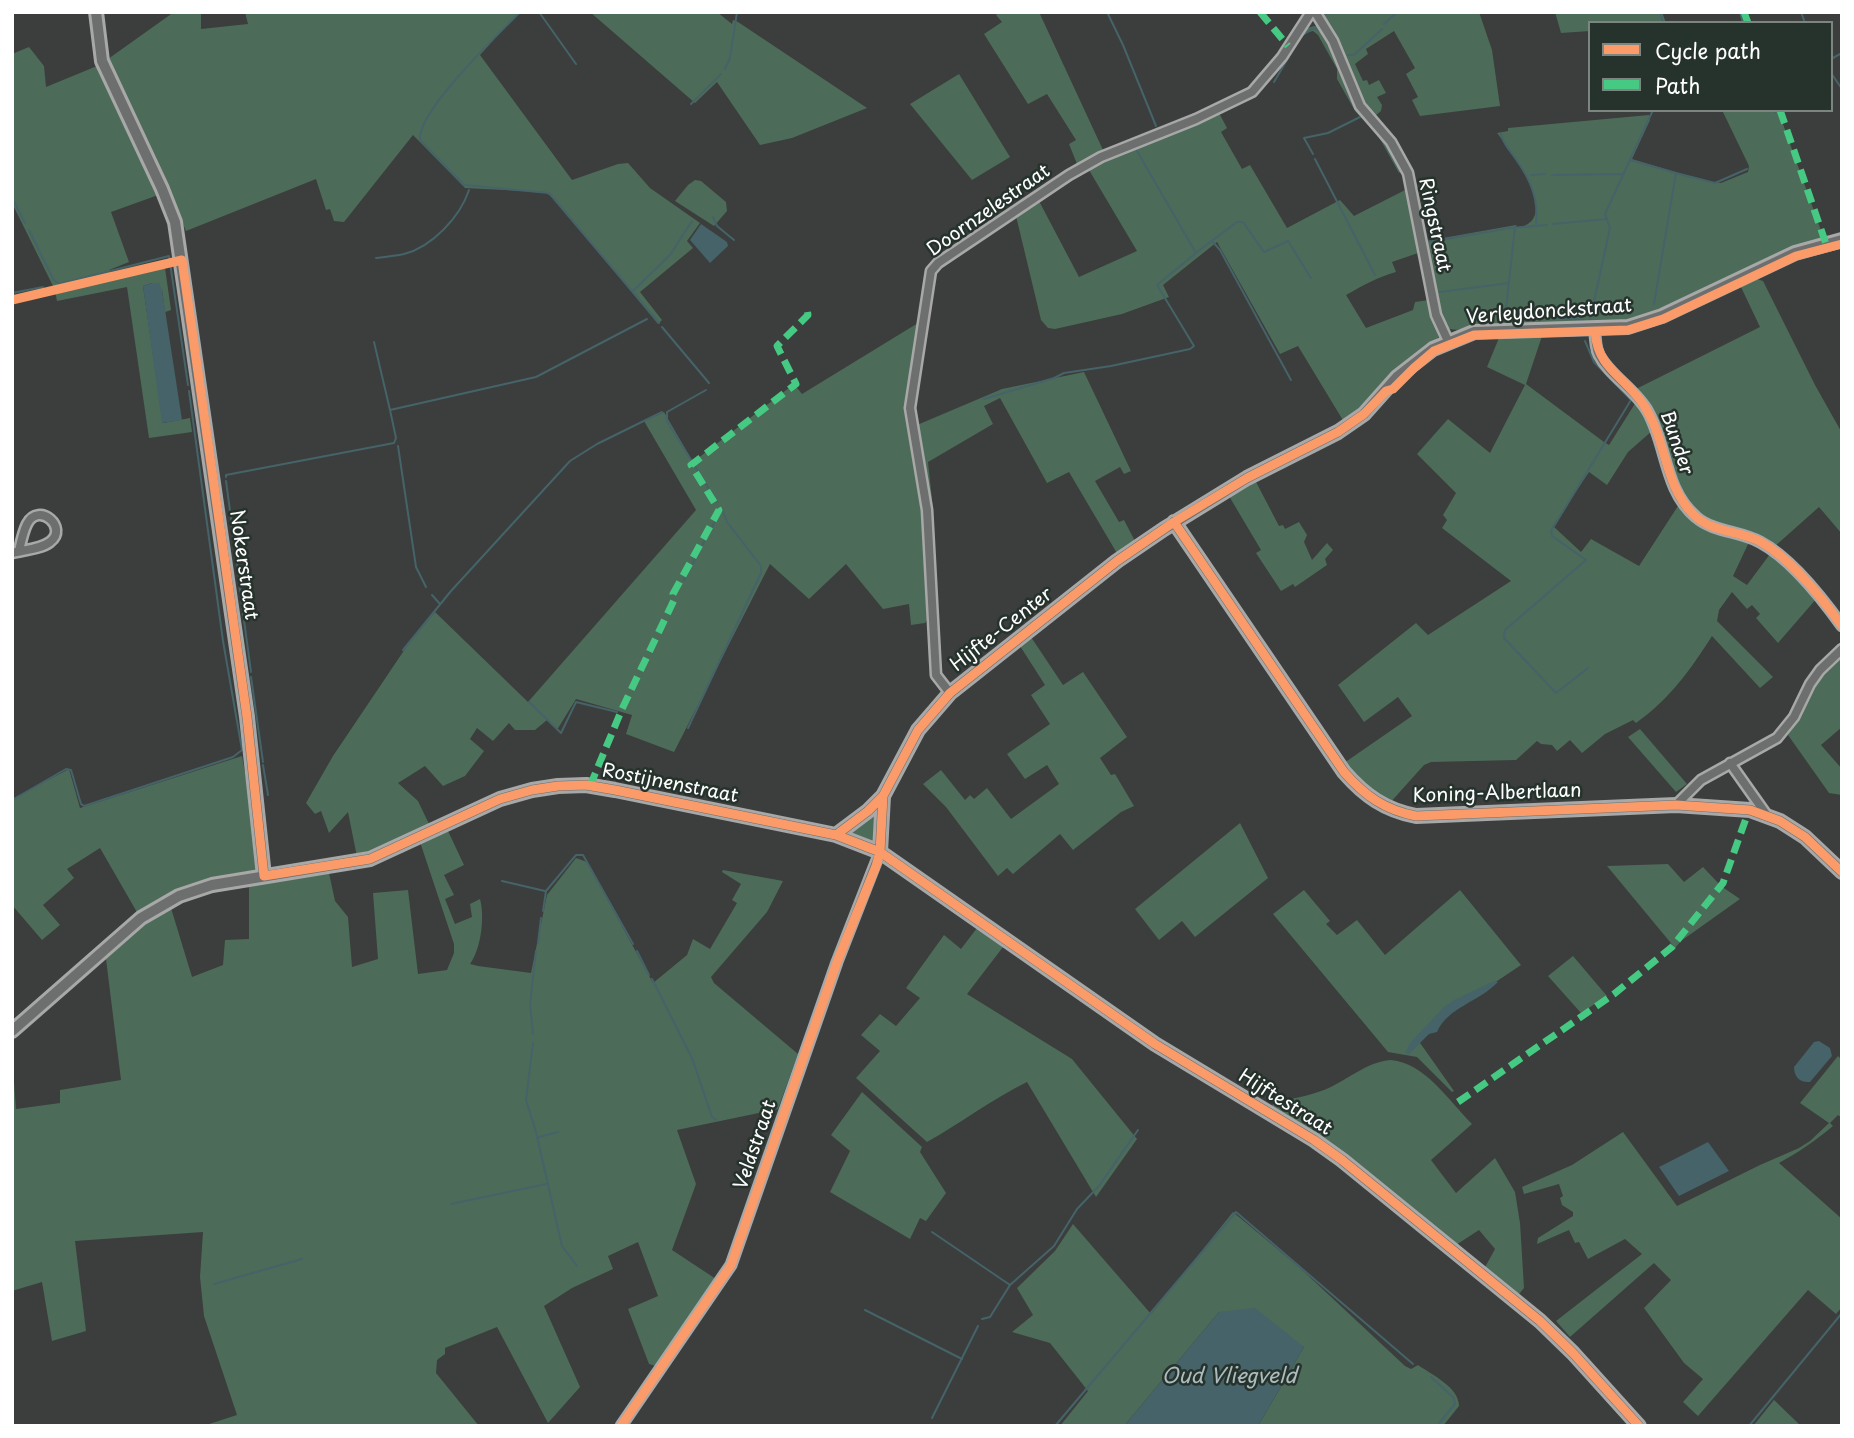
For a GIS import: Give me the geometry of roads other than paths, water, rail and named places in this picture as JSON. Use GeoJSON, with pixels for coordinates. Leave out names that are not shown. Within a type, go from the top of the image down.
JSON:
{"type":"FeatureCollection","features":[{"type":"Feature","properties":{"kind":"street","name":"Nokerstraat"},"geometry":{"type":"LineString","coordinates":[[96,12],[102,61],[175,222],[247,717],[264,876]]}},
{"type":"Feature","properties":{"kind":"street","name":"Ringstraat"},"geometry":{"type":"LineString","coordinates":[[1313,12],[1323,24],[1340,56],[1360,106],[1387,136],[1408,173],[1436,315],[1448,341]]}},
{"type":"Feature","properties":{"kind":"street","name":"Doornzelestraat"},"geometry":{"type":"LineString","coordinates":[[950,693],[936,675],[927,510],[911,408],[932,271],[938,263],[1069,175],[1101,157],[1196,119],[1252,92],[1282,57],[1313,12]]}},
{"type":"Feature","properties":{"kind":"street"},"geometry":{"type":"LineString","coordinates":[[1303,25],[1323,24]]}},
{"type":"Feature","properties":{"kind":"street","name":"Verleydonckstraat"},"geometry":{"type":"LineString","coordinates":[[1174,522],[1247,478],[1338,432],[1364,414],[1411,365],[1448,341],[1474,332],[1490,330],[1628,327],[1648,321],[1795,253],[1842,240]]}},
{"type":"Feature","properties":{"kind":"street","name":"Bunder"},"geometry":{"type":"LineString","coordinates":[[1594,329],[1599,356],[1636,394],[1652,420],[1661,439],[1673,487],[1679,499],[1706,524],[1748,537],[1774,552],[1825,603],[1842,626]]}},
{"type":"Feature","properties":{"kind":"street"},"geometry":{"type":"LineString","coordinates":[[47,516],[55,522],[57,530],[54,540],[46,545],[15,552],[27,523],[33,517],[47,516]]}},
{"type":"Feature","properties":{"kind":"street","name":"Hijfte-Center"},"geometry":{"type":"LineString","coordinates":[[836,835],[883,796],[918,730],[950,693],[1117,561],[1174,522]]}},
{"type":"Feature","properties":{"kind":"street","name":"Koning-Albertlaan"},"geometry":{"type":"LineString","coordinates":[[1174,522],[1344,772],[1373,801],[1396,812],[1416,816],[1676,805],[1730,807],[1766,814],[1805,837],[1842,872]]}},
{"type":"Feature","properties":{"kind":"street"},"geometry":{"type":"LineString","coordinates":[[1676,805],[1701,780],[1777,738],[1794,717],[1820,670],[1842,649]]}},
{"type":"Feature","properties":{"kind":"street"},"geometry":{"type":"LineString","coordinates":[[1730,763],[1766,814]]}},
{"type":"Feature","properties":{"kind":"street","name":"Rostijnenstraat"},"geometry":{"type":"LineString","coordinates":[[12,1031],[119,937],[155,910],[191,892],[212,885],[370,859],[500,799],[532,790],[586,785],[615,790],[836,835],[880,852]]}},
{"type":"Feature","properties":{"kind":"street","name":"Hijfte-Center"},"geometry":{"type":"LineString","coordinates":[[880,852],[883,796]]}},
{"type":"Feature","properties":{"kind":"street","name":"Veldstraat"},"geometry":{"type":"LineString","coordinates":[[621,1426],[731,1265],[836,962],[880,852]]}},
{"type":"Feature","properties":{"kind":"street","name":"Hijftestraat"},"geometry":{"type":"LineString","coordinates":[[880,852],[1155,1044],[1314,1140],[1342,1160],[1540,1321],[1639,1426]]}},
{"type":"Feature","properties":{"kind":"water"},"geometry":{"type":"Polygon","coordinates":[[[701,224],[727,242],[728,246],[710,263],[690,240],[701,224]]]}},
{"type":"Feature","properties":{"kind":"water"},"geometry":{"type":"Polygon","coordinates":[[[159,283],[162,290],[182,420],[162,423],[143,286],[159,283]]]}},
{"type":"Feature","properties":{"kind":"water"},"geometry":{"type":"Polygon","coordinates":[[[1494,981],[1498,982],[1448,1016],[1437,1032],[1429,1034],[1409,1054],[1405,1053],[1410,1043],[1443,1008],[1494,981]]]}},
{"type":"Feature","properties":{"kind":"water"},"geometry":{"type":"Polygon","coordinates":[[[1819,1041],[1830,1048],[1832,1056],[1810,1082],[1798,1079],[1794,1067],[1814,1042],[1819,1041]]]}},
{"type":"Feature","properties":{"kind":"water"},"geometry":{"type":"Polygon","coordinates":[[[1708,1142],[1729,1171],[1679,1196],[1659,1167],[1708,1142]]]}},
{"type":"Feature","properties":{"kind":"water","name":"Oud Vliegveld"},"geometry":{"type":"Polygon","coordinates":[[[1255,1308],[1304,1347],[1258,1426],[1124,1426],[1219,1312],[1255,1308]]]}},
{"type":"Feature","properties":{"kind":"waterway"},"geometry":{"type":"LineString","coordinates":[[520,12],[445,93],[431,111],[420,140],[464,185],[549,193],[659,323]]}},
{"type":"Feature","properties":{"kind":"waterway"},"geometry":{"type":"LineString","coordinates":[[539,12],[576,64]]}},
{"type":"Feature","properties":{"kind":"waterway"},"geometry":{"type":"LineString","coordinates":[[725,69],[730,58],[737,12]]}},
{"type":"Feature","properties":{"kind":"waterway"},"geometry":{"type":"LineString","coordinates":[[1107,12],[1156,126]]}},
{"type":"Feature","properties":{"kind":"waterway"},"geometry":{"type":"LineString","coordinates":[[1384,24],[1397,12]]}},
{"type":"Feature","properties":{"kind":"waterway"},"geometry":{"type":"LineString","coordinates":[[1660,12],[1662,21]]}},
{"type":"Feature","properties":{"kind":"waterway"},"geometry":{"type":"LineString","coordinates":[[1740,12],[1742,21]]}},
{"type":"Feature","properties":{"kind":"waterway"},"geometry":{"type":"LineString","coordinates":[[1801,12],[1804,21]]}},
{"type":"Feature","properties":{"kind":"waterway"},"geometry":{"type":"LineString","coordinates":[[1274,82],[1301,36],[1314,28],[1321,31],[1336,59]]}},
{"type":"Feature","properties":{"kind":"waterway"},"geometry":{"type":"LineString","coordinates":[[1348,55],[1354,55],[1382,29]]}},
{"type":"Feature","properties":{"kind":"waterway"},"geometry":{"type":"LineString","coordinates":[[1833,58],[1842,53]]}},
{"type":"Feature","properties":{"kind":"waterway"},"geometry":{"type":"LineString","coordinates":[[1340,68],[1350,98],[1370,123]]}},
{"type":"Feature","properties":{"kind":"waterway"},"geometry":{"type":"LineString","coordinates":[[691,104],[721,74]]}},
{"type":"Feature","properties":{"kind":"waterway"},"geometry":{"type":"LineString","coordinates":[[1833,76],[1842,89]]}},
{"type":"Feature","properties":{"kind":"waterway"},"geometry":{"type":"LineString","coordinates":[[1590,320],[1610,228],[1605,214],[1652,112]]}},
{"type":"Feature","properties":{"kind":"waterway"},"geometry":{"type":"LineString","coordinates":[[1313,154],[1304,138],[1328,133],[1360,117]]}},
{"type":"Feature","properties":{"kind":"waterway"},"geometry":{"type":"LineString","coordinates":[[1501,134],[1532,189],[1536,224]]}},
{"type":"Feature","properties":{"kind":"waterway"},"geometry":{"type":"LineString","coordinates":[[1380,135],[1400,171]]}},
{"type":"Feature","properties":{"kind":"waterway"},"geometry":{"type":"LineString","coordinates":[[984,399],[1064,373],[1111,366],[1194,346],[1157,285],[1196,253],[1137,151]]}},
{"type":"Feature","properties":{"kind":"waterway"},"geometry":{"type":"LineString","coordinates":[[1315,159],[1375,275]]}},
{"type":"Feature","properties":{"kind":"waterway"},"geometry":{"type":"LineString","coordinates":[[1630,160],[1676,173],[1654,304]]}},
{"type":"Feature","properties":{"kind":"waterway"},"geometry":{"type":"LineString","coordinates":[[1676,173],[1715,183],[1747,169]]}},
{"type":"Feature","properties":{"kind":"waterway"},"geometry":{"type":"LineString","coordinates":[[1531,175],[1545,174]]}},
{"type":"Feature","properties":{"kind":"waterway"},"geometry":{"type":"LineString","coordinates":[[1552,175],[1624,174]]}},
{"type":"Feature","properties":{"kind":"waterway"},"geometry":{"type":"LineString","coordinates":[[376,258],[404,254],[425,245],[444,230],[459,210],[469,190]]}},
{"type":"Feature","properties":{"kind":"waterway"},"geometry":{"type":"LineString","coordinates":[[12,198],[25,223]]}},
{"type":"Feature","properties":{"kind":"waterway"},"geometry":{"type":"LineString","coordinates":[[713,217],[717,226],[734,240]]}},
{"type":"Feature","properties":{"kind":"waterway"},"geometry":{"type":"LineString","coordinates":[[1553,224],[1607,219]]}},
{"type":"Feature","properties":{"kind":"waterway"},"geometry":{"type":"LineString","coordinates":[[633,291],[670,255],[692,221]]}},
{"type":"Feature","properties":{"kind":"waterway"},"geometry":{"type":"LineString","coordinates":[[1197,252],[1237,222],[1243,222],[1264,252],[1288,241],[1311,278]]}},
{"type":"Feature","properties":{"kind":"waterway"},"geometry":{"type":"LineString","coordinates":[[1429,242],[1510,228],[1547,225]]}},
{"type":"Feature","properties":{"kind":"waterway"},"geometry":{"type":"LineString","coordinates":[[1515,227],[1505,318],[1525,315],[1584,320]]}},
{"type":"Feature","properties":{"kind":"waterway"},"geometry":{"type":"LineString","coordinates":[[29,230],[53,279],[59,284],[169,256],[188,385]]}},
{"type":"Feature","properties":{"kind":"waterway"},"geometry":{"type":"LineString","coordinates":[[1212,241],[1220,250],[1291,380]]}},
{"type":"Feature","properties":{"kind":"waterway"},"geometry":{"type":"LineString","coordinates":[[1440,292],[1509,283]]}},
{"type":"Feature","properties":{"kind":"waterway"},"geometry":{"type":"LineString","coordinates":[[12,293],[43,287]]}},
{"type":"Feature","properties":{"kind":"waterway"},"geometry":{"type":"LineString","coordinates":[[226,477],[394,443],[396,438],[390,410],[536,377],[647,319]]}},
{"type":"Feature","properties":{"kind":"waterway"},"geometry":{"type":"LineString","coordinates":[[662,327],[709,383]]}},
{"type":"Feature","properties":{"kind":"waterway"},"geometry":{"type":"LineString","coordinates":[[1585,341],[1594,362],[1631,400],[1551,531],[1552,536],[1586,560],[1505,630],[1504,638],[1556,693],[1588,668]]}},
{"type":"Feature","properties":{"kind":"waterway"},"geometry":{"type":"LineString","coordinates":[[374,342],[390,410]]}},
{"type":"Feature","properties":{"kind":"waterway"},"geometry":{"type":"LineString","coordinates":[[706,390],[667,412],[667,421],[717,502]]}},
{"type":"Feature","properties":{"kind":"waterway"},"geometry":{"type":"LineString","coordinates":[[12,800],[66,769],[71,770],[81,804],[84,806],[233,757],[242,750],[223,641],[189,391]]}},
{"type":"Feature","properties":{"kind":"waterway"},"geometry":{"type":"LineString","coordinates":[[403,650],[451,591],[570,461],[597,444],[662,412]]}},
{"type":"Feature","properties":{"kind":"waterway"},"geometry":{"type":"LineString","coordinates":[[398,446],[416,567],[426,587]]}},
{"type":"Feature","properties":{"kind":"waterway"},"geometry":{"type":"LineString","coordinates":[[226,481],[239,578]]}},
{"type":"Feature","properties":{"kind":"waterway"},"geometry":{"type":"LineString","coordinates":[[688,728],[761,573],[761,566],[727,522],[722,509]]}},
{"type":"Feature","properties":{"kind":"waterway"},"geometry":{"type":"LineString","coordinates":[[684,580],[721,510]]}},
{"type":"Feature","properties":{"kind":"waterway"},"geometry":{"type":"LineString","coordinates":[[239,583],[251,672]]}},
{"type":"Feature","properties":{"kind":"waterway"},"geometry":{"type":"LineString","coordinates":[[432,595],[440,604]]}},
{"type":"Feature","properties":{"kind":"waterway"},"geometry":{"type":"LineString","coordinates":[[251,677],[263,762]]}},
{"type":"Feature","properties":{"kind":"waterway"},"geometry":{"type":"LineString","coordinates":[[529,702],[561,733],[576,702],[617,712]]}},
{"type":"Feature","properties":{"kind":"waterway"},"geometry":{"type":"LineString","coordinates":[[263,765],[268,795]]}},
{"type":"Feature","properties":{"kind":"waterway"},"geometry":{"type":"LineString","coordinates":[[543,911],[546,891],[576,855],[583,855],[633,944]]}},
{"type":"Feature","properties":{"kind":"waterway"},"geometry":{"type":"LineString","coordinates":[[502,881],[545,891]]}},
{"type":"Feature","properties":{"kind":"waterway"},"geometry":{"type":"LineString","coordinates":[[538,943],[541,918]]}},
{"type":"Feature","properties":{"kind":"waterway"},"geometry":{"type":"LineString","coordinates":[[533,1034],[530,1004],[536,951]]}},
{"type":"Feature","properties":{"kind":"waterway"},"geometry":{"type":"LineString","coordinates":[[637,951],[649,975]]}},
{"type":"Feature","properties":{"kind":"waterway"},"geometry":{"type":"LineString","coordinates":[[652,979],[692,1058],[712,1117],[716,1120]]}},
{"type":"Feature","properties":{"kind":"waterway"},"geometry":{"type":"LineString","coordinates":[[533,1043],[526,1100],[562,1246],[577,1266]]}},
{"type":"Feature","properties":{"kind":"waterway"},"geometry":{"type":"LineString","coordinates":[[982,1319],[990,1317],[1010,1285],[1054,1246],[1077,1209],[1099,1186],[1138,1130]]}},
{"type":"Feature","properties":{"kind":"waterway"},"geometry":{"type":"LineString","coordinates":[[539,1137],[558,1132]]}},
{"type":"Feature","properties":{"kind":"waterway"},"geometry":{"type":"LineString","coordinates":[[451,1204],[546,1184]]}},
{"type":"Feature","properties":{"kind":"waterway"},"geometry":{"type":"LineString","coordinates":[[1055,1426],[1236,1212],[1413,1364]]}},
{"type":"Feature","properties":{"kind":"waterway"},"geometry":{"type":"LineString","coordinates":[[932,1232],[1010,1285]]}},
{"type":"Feature","properties":{"kind":"waterway"},"geometry":{"type":"LineString","coordinates":[[214,1284],[302,1259]]}},
{"type":"Feature","properties":{"kind":"waterway"},"geometry":{"type":"LineString","coordinates":[[865,1310],[962,1359]]}},
{"type":"Feature","properties":{"kind":"waterway"},"geometry":{"type":"LineString","coordinates":[[1749,1426],[1842,1313]]}},
{"type":"Feature","properties":{"kind":"waterway"},"geometry":{"type":"LineString","coordinates":[[932,1418],[978,1326]]}},
{"type":"Feature","properties":{"kind":"waterway"},"geometry":{"type":"LineString","coordinates":[[1431,1377],[1454,1398],[1455,1404],[1437,1426]]}}]}
